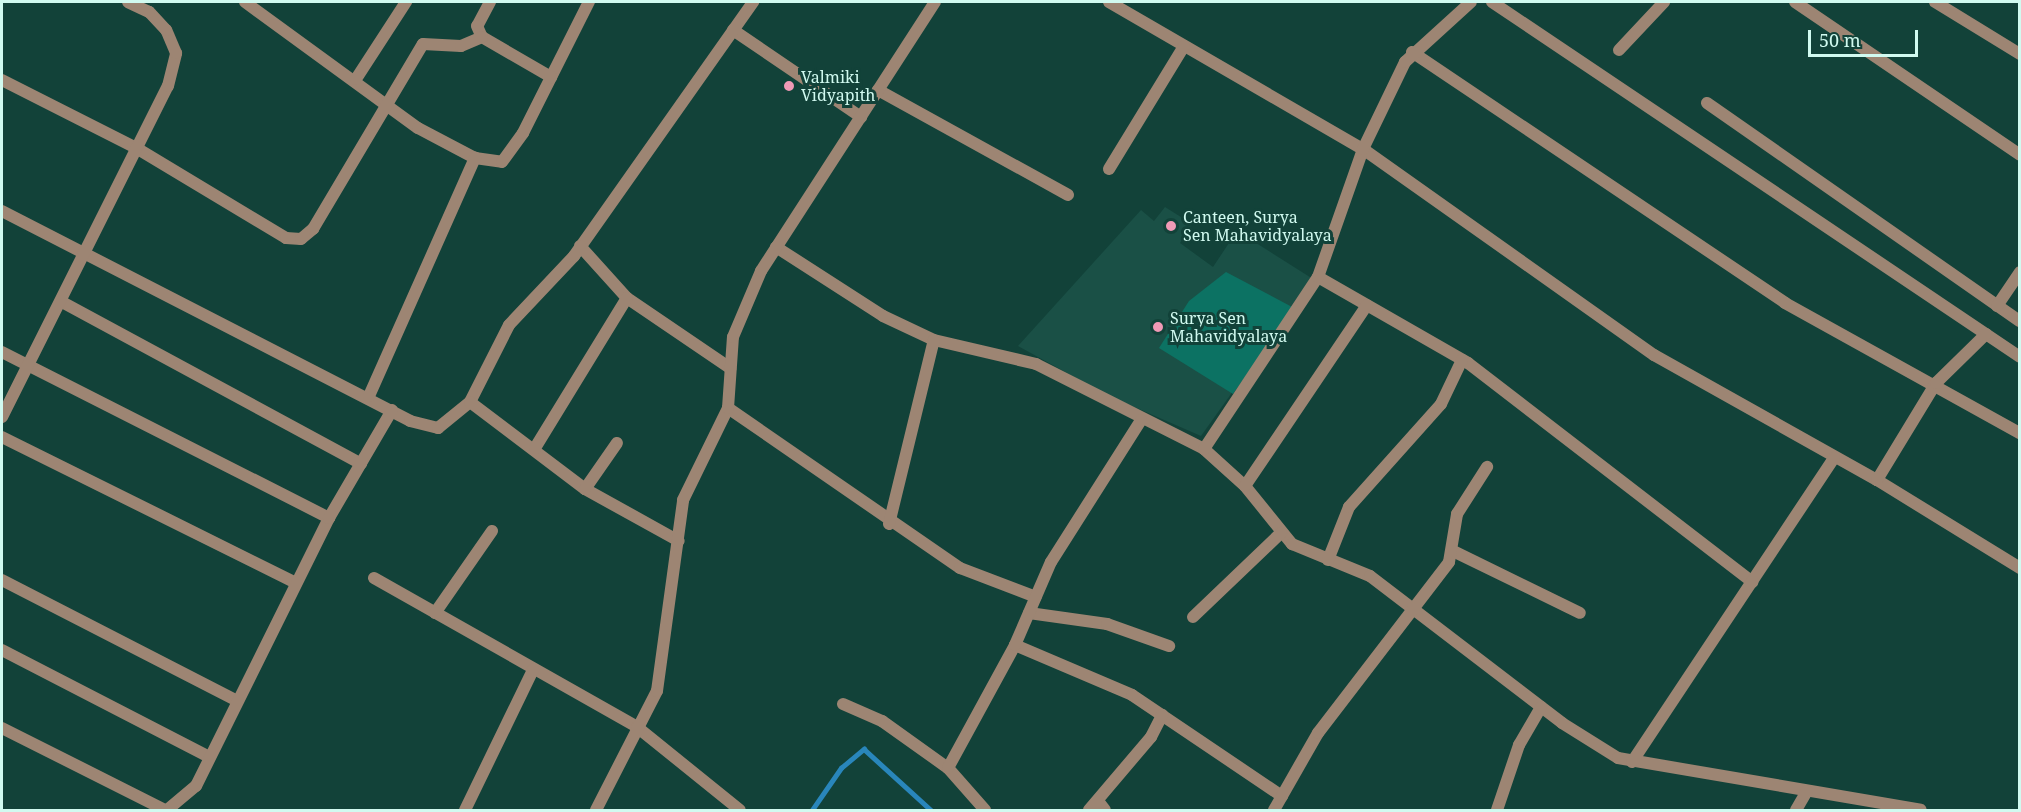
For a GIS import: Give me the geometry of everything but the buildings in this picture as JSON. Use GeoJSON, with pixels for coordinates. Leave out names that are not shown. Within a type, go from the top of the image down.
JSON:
{"type":"FeatureCollection","features":[{"type":"Feature","properties":{"kind":"street"},"geometry":{"type":"LineString","coordinates":[[2,417],[87,254],[168,86],[176,53],[151,7],[128,2]]}},
{"type":"Feature","properties":{"kind":"street"},"geometry":{"type":"LineString","coordinates":[[245,2],[356,79],[418,128],[475,159],[502,162],[512,153],[589,2]]}},
{"type":"Feature","properties":{"kind":"street"},"geometry":{"type":"LineString","coordinates":[[356,79],[406,2]]}},
{"type":"Feature","properties":{"kind":"street"},"geometry":{"type":"LineString","coordinates":[[490,2],[477,26],[482,37],[551,77]]}},
{"type":"Feature","properties":{"kind":"street"},"geometry":{"type":"LineString","coordinates":[[2,211],[369,396],[410,421],[425,428],[438,428],[470,402],[509,325],[580,246],[753,2]]}},
{"type":"Feature","properties":{"kind":"street"},"geometry":{"type":"LineString","coordinates":[[596,810],[657,691],[683,500],[728,408],[733,337],[776,247],[935,2]]}},
{"type":"Feature","properties":{"kind":"street"},"geometry":{"type":"LineString","coordinates":[[1109,2],[1363,149],[1654,355],[1834,458],[1877,480],[2019,568]]}},
{"type":"Feature","properties":{"kind":"street"},"geometry":{"type":"LineString","coordinates":[[1204,449],[1318,277],[1363,149],[1412,52],[1471,2]]}},
{"type":"Feature","properties":{"kind":"street"},"geometry":{"type":"LineString","coordinates":[[1492,2],[2019,357]]}},
{"type":"Feature","properties":{"kind":"street"},"geometry":{"type":"LineString","coordinates":[[1619,50],[1664,2]]}},
{"type":"Feature","properties":{"kind":"street"},"geometry":{"type":"LineString","coordinates":[[1796,2],[2019,155]]}},
{"type":"Feature","properties":{"kind":"street"},"geometry":{"type":"LineString","coordinates":[[1935,2],[2019,54]]}},
{"type":"Feature","properties":{"kind":"street"},"geometry":{"type":"LineString","coordinates":[[733,30],[861,117]]}},
{"type":"Feature","properties":{"kind":"street"},"geometry":{"type":"LineString","coordinates":[[2,80],[138,149],[286,238],[301,238],[313,229],[386,101],[423,44],[461,46],[482,37]]}},
{"type":"Feature","properties":{"kind":"street"},"geometry":{"type":"LineString","coordinates":[[1109,169],[1184,46]]}},
{"type":"Feature","properties":{"kind":"street"},"geometry":{"type":"LineString","coordinates":[[1412,52],[1785,303],[1936,383],[2019,433]]}},
{"type":"Feature","properties":{"kind":"street"},"geometry":{"type":"LineString","coordinates":[[878,90],[1068,195]]}},
{"type":"Feature","properties":{"kind":"street"},"geometry":{"type":"LineString","coordinates":[[1707,104],[2019,321]]}},
{"type":"Feature","properties":{"kind":"street"},"geometry":{"type":"LineString","coordinates":[[369,396],[475,159]]}},
{"type":"Feature","properties":{"kind":"street"},"geometry":{"type":"LineString","coordinates":[[580,246],[627,298],[730,368]]}},
{"type":"Feature","properties":{"kind":"street"},"geometry":{"type":"LineString","coordinates":[[776,247],[883,316],[934,340],[1036,364],[1141,420],[1204,449],[1245,486],[1281,533],[1304,552],[1370,576],[1540,707],[1618,758],[1807,791],[1868,805],[1921,810]]}},
{"type":"Feature","properties":{"kind":"street"},"geometry":{"type":"LineString","coordinates":[[1997,306],[2019,272]]}},
{"type":"Feature","properties":{"kind":"street"},"geometry":{"type":"LineString","coordinates":[[1318,277],[1462,360],[1752,582]]}},
{"type":"Feature","properties":{"kind":"street"},"geometry":{"type":"LineString","coordinates":[[535,448],[627,298]]}},
{"type":"Feature","properties":{"kind":"street"},"geometry":{"type":"LineString","coordinates":[[62,302],[361,464]]}},
{"type":"Feature","properties":{"kind":"street"},"geometry":{"type":"LineString","coordinates":[[1245,486],[1367,305]]}},
{"type":"Feature","properties":{"kind":"street"},"geometry":{"type":"LineString","coordinates":[[1877,480],[1936,383],[1986,334]]}},
{"type":"Feature","properties":{"kind":"street"},"geometry":{"type":"LineString","coordinates":[[889,524],[934,340]]}},
{"type":"Feature","properties":{"kind":"street"},"geometry":{"type":"LineString","coordinates":[[2,352],[328,518]]}},
{"type":"Feature","properties":{"kind":"street"},"geometry":{"type":"LineString","coordinates":[[1328,560],[1349,507],[1441,404],[1462,360]]}},
{"type":"Feature","properties":{"kind":"street"},"geometry":{"type":"LineString","coordinates":[[470,402],[535,448],[585,489],[679,541]]}},
{"type":"Feature","properties":{"kind":"street"},"geometry":{"type":"LineString","coordinates":[[728,408],[889,524],[960,568],[1036,597]]}},
{"type":"Feature","properties":{"kind":"street"},"geometry":{"type":"LineString","coordinates":[[2,728],[166,810],[196,786],[235,700],[328,518],[392,410]]}},
{"type":"Feature","properties":{"kind":"street"},"geometry":{"type":"LineString","coordinates":[[948,768],[1015,645],[1051,562],[1141,420]]}},
{"type":"Feature","properties":{"kind":"street"},"geometry":{"type":"LineString","coordinates":[[2,437],[296,582]]}},
{"type":"Feature","properties":{"kind":"street"},"geometry":{"type":"LineString","coordinates":[[585,489],[616,443]]}},
{"type":"Feature","properties":{"kind":"street"},"geometry":{"type":"LineString","coordinates":[[1632,762],[1834,458]]}},
{"type":"Feature","properties":{"kind":"street"},"geometry":{"type":"LineString","coordinates":[[1274,810],[1318,733],[1414,608],[1453,551],[1456,514],[1487,467]]}},
{"type":"Feature","properties":{"kind":"street"},"geometry":{"type":"LineString","coordinates":[[435,613],[492,531]]}},
{"type":"Feature","properties":{"kind":"street"},"geometry":{"type":"LineString","coordinates":[[1192,617],[1281,533]]}},
{"type":"Feature","properties":{"kind":"street"},"geometry":{"type":"LineString","coordinates":[[1453,551],[1580,614]]}},
{"type":"Feature","properties":{"kind":"street"},"geometry":{"type":"LineString","coordinates":[[374,578],[637,727],[740,810]]}},
{"type":"Feature","properties":{"kind":"street"},"geometry":{"type":"LineString","coordinates":[[2,580],[235,700]]}},
{"type":"Feature","properties":{"kind":"street"},"geometry":{"type":"LineString","coordinates":[[1029,613],[1107,624],[1169,646]]}},
{"type":"Feature","properties":{"kind":"street"},"geometry":{"type":"LineString","coordinates":[[1015,645],[1132,695],[1282,796]]}},
{"type":"Feature","properties":{"kind":"street"},"geometry":{"type":"LineString","coordinates":[[2,650],[209,758]]}},
{"type":"Feature","properties":{"kind":"street"},"geometry":{"type":"LineString","coordinates":[[465,810],[533,670]]}},
{"type":"Feature","properties":{"kind":"street"},"geometry":{"type":"LineString","coordinates":[[843,704],[882,721],[948,768],[985,810]]}},
{"type":"Feature","properties":{"kind":"street"},"geometry":{"type":"LineString","coordinates":[[1497,810],[1519,745],[1540,707]]}},
{"type":"Feature","properties":{"kind":"street"},"geometry":{"type":"LineString","coordinates":[[1089,810],[1101,806],[1151,737],[1162,715]]}},
{"type":"Feature","properties":{"kind":"street"},"geometry":{"type":"LineString","coordinates":[[1796,810],[1807,791]]}},
{"type":"Feature","properties":{"kind":"shaded area","name":"Surya Sen Mahavidyalaya"},"geometry":{"type":"Polygon","coordinates":[[[1165,207],[1192,224],[1180,243],[1213,267],[1237,231],[1313,279],[1201,436],[1109,396],[1018,346],[1141,210],[1154,221],[1165,207]]]}},
{"type":"Feature","properties":{"kind":"shaded area"},"geometry":{"type":"Polygon","coordinates":[[[1226,272],[1294,308],[1233,394],[1159,348],[1189,301],[1226,272]]]}},
{"type":"Feature","properties":{"kind":"waterway"},"geometry":{"type":"LineString","coordinates":[[812,810],[841,768],[864,749],[931,810]]}},
{"type":"Feature","properties":{"kind":"place","name":"Valmiki Vidyapith"},"geometry":{"type":"Point","coordinates":[789,86]}},
{"type":"Feature","properties":{"kind":"place","name":"Canteen, Surya Sen Mahavidyalaya"},"geometry":{"type":"Point","coordinates":[1171,226]}},
{"type":"Feature","properties":{"kind":"place","name":"Surya Sen Mahavidyalaya"},"geometry":{"type":"Point","coordinates":[1158,327]}}]}
